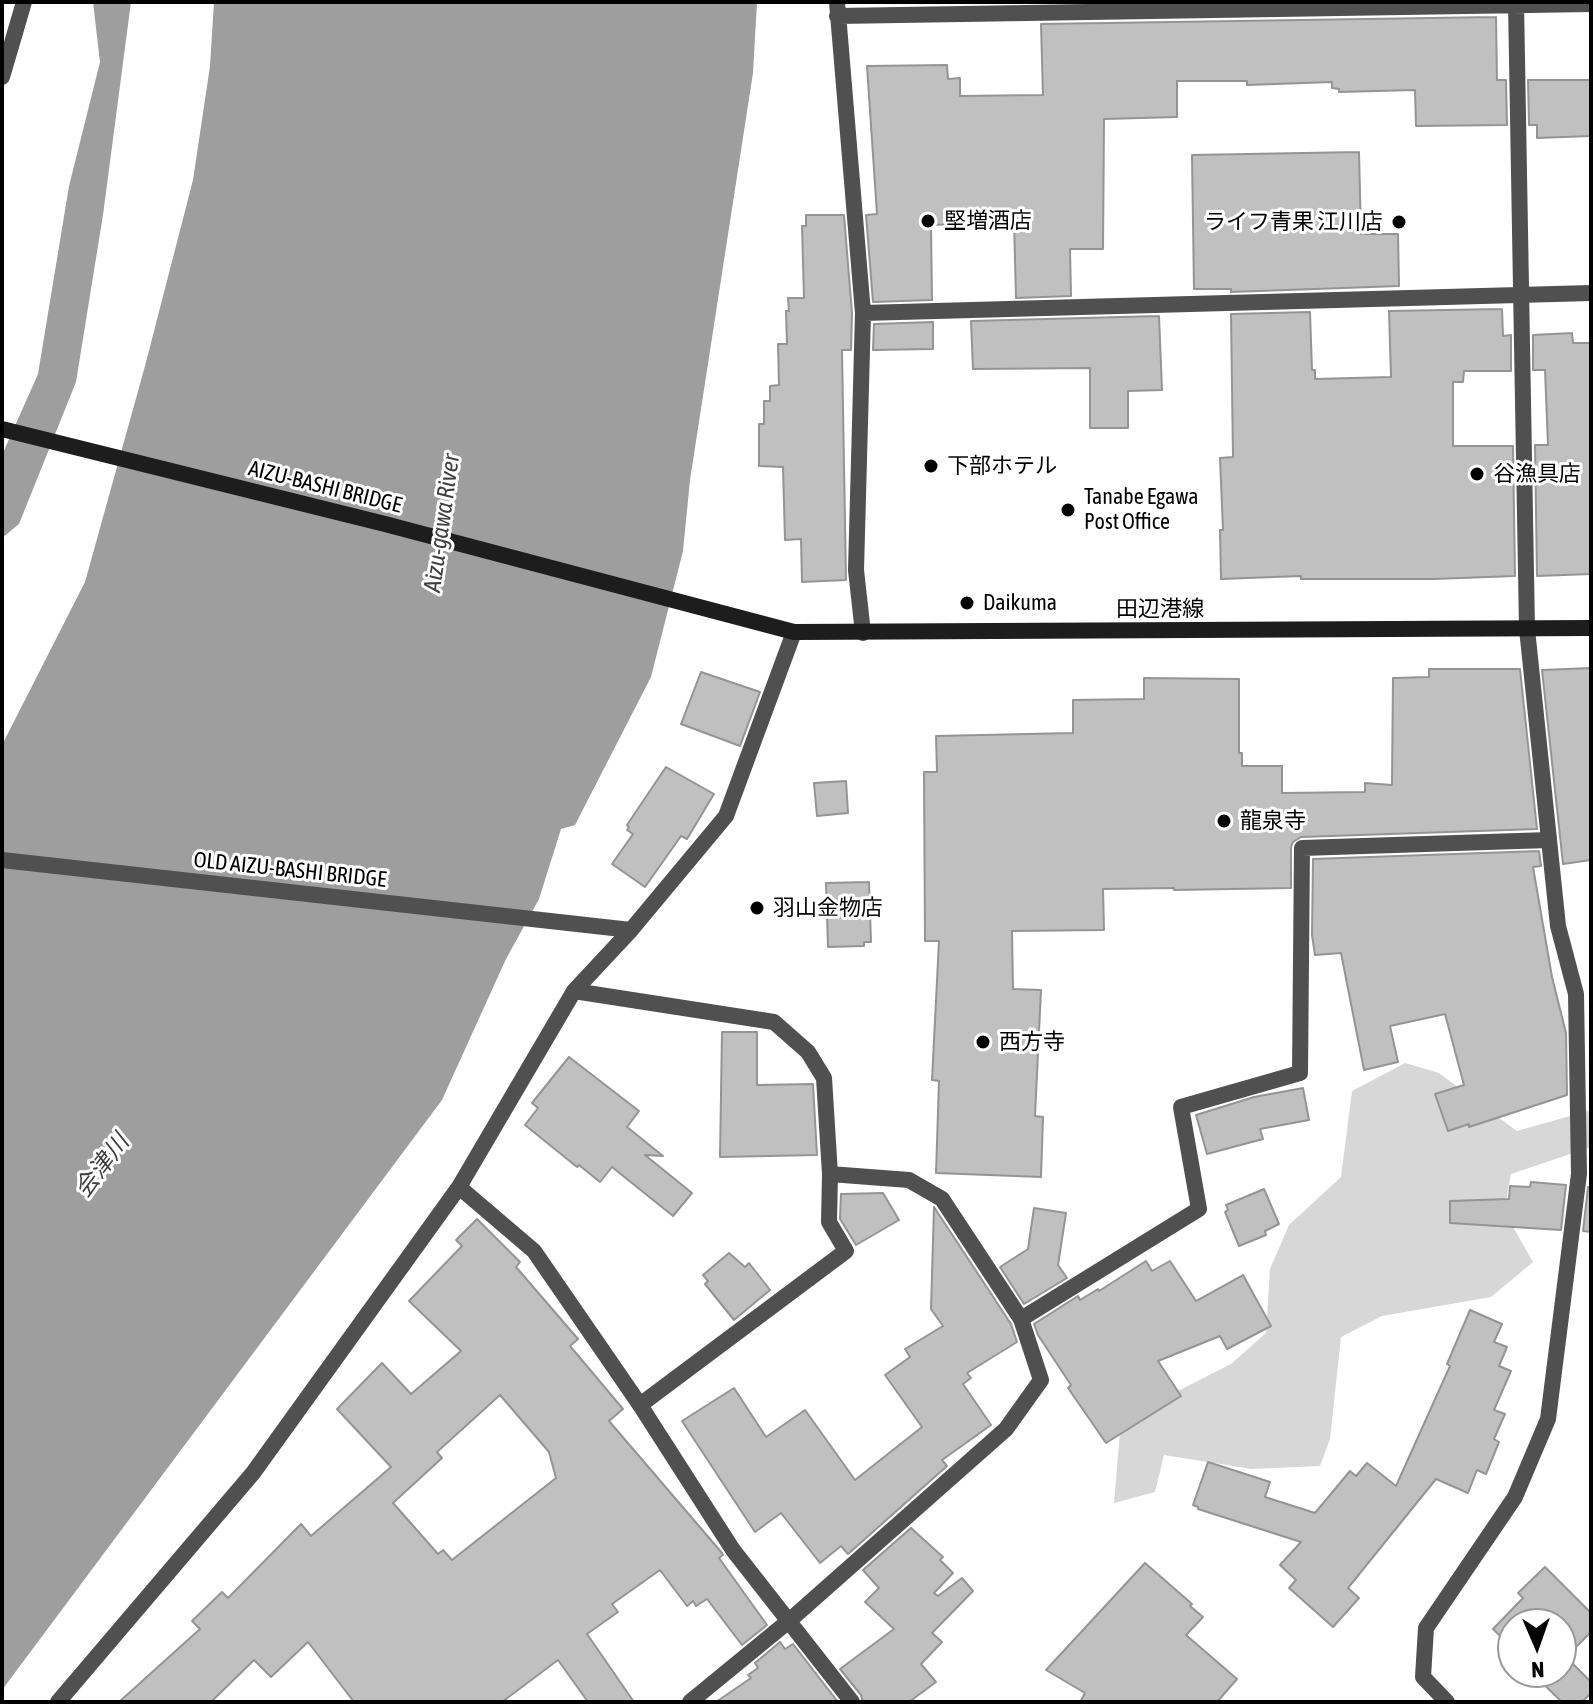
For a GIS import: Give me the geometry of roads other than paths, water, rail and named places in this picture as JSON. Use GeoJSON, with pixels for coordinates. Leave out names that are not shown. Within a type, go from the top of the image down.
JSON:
{"type":"FeatureCollection","features":[{"type":"Feature","properties":{"kind":"main road","name":"AIZU-BASHI BRIDGE"},"geometry":{"type":"LineString","coordinates":[[2,429],[370,521],[730,616]]}},
{"type":"Feature","properties":{"kind":"main road","name":"田辺港線"},"geometry":{"type":"LineString","coordinates":[[730,616],[794,632],[863,633],[1591,628]]}},
{"type":"Feature","properties":{"kind":"street"},"geometry":{"type":"LineString","coordinates":[[2,77],[24,2]]}},
{"type":"Feature","properties":{"kind":"street"},"geometry":{"type":"LineString","coordinates":[[1447,1702],[1423,1677],[1426,1628],[1515,1497],[1548,1419],[1579,1174],[1576,994],[1558,926],[1527,629],[1516,4]]}},
{"type":"Feature","properties":{"kind":"street"},"geometry":{"type":"LineString","coordinates":[[863,633],[856,570],[863,313],[837,9],[1591,4]]}},
{"type":"Feature","properties":{"kind":"street"},"geometry":{"type":"LineString","coordinates":[[863,313],[1591,293]]}},
{"type":"Feature","properties":{"kind":"street"},"geometry":{"type":"LineString","coordinates":[[58,1702],[253,1473],[459,1187],[574,991],[631,930],[726,816],[794,632]]}},
{"type":"Feature","properties":{"kind":"street"},"geometry":{"type":"LineString","coordinates":[[1021,1319],[1199,1209],[1181,1107],[1300,1073],[1302,848],[1549,840]]}},
{"type":"Feature","properties":{"kind":"street","name":"OLD AIZU-BASHI BRIDGE"},"geometry":{"type":"LineString","coordinates":[[2,860],[631,930]]}},
{"type":"Feature","properties":{"kind":"street"},"geometry":{"type":"LineString","coordinates":[[574,991],[774,1022],[808,1052],[824,1078],[830,1174],[829,1222],[846,1251],[640,1405]]}},
{"type":"Feature","properties":{"kind":"street"},"geometry":{"type":"LineString","coordinates":[[690,1702],[790,1620],[1006,1429],[1041,1380],[1021,1319],[942,1199],[909,1180],[830,1174]]}},
{"type":"Feature","properties":{"kind":"street"},"geometry":{"type":"LineString","coordinates":[[459,1187],[534,1251],[640,1405],[733,1550],[852,1702]]}},
{"type":"Feature","properties":{"kind":"water"},"geometry":{"type":"Polygon","coordinates":[[[93,2],[131,2],[103,215],[76,382],[19,524],[2,538],[2,455],[38,374],[69,186],[100,62],[93,2]]]}},
{"type":"Feature","properties":{"kind":"water"},"geometry":{"type":"Polygon","coordinates":[[[214,2],[757,2],[753,73],[690,480],[683,551],[651,677],[575,825],[561,829],[539,899],[506,959],[442,1100],[2,1690],[2,745],[85,582],[193,180],[210,66],[214,2]]]}},
{"type":"Feature","properties":{"kind":"place","name":"堅増酒店"},"geometry":{"type":"Point","coordinates":[928,221]}},
{"type":"Feature","properties":{"kind":"place","name":"ライフ青果 江川店"},"geometry":{"type":"Point","coordinates":[1399,222]}},
{"type":"Feature","properties":{"kind":"place","name":"下部ホテル"},"geometry":{"type":"Point","coordinates":[931,466]}},
{"type":"Feature","properties":{"kind":"place","name":"谷漁具店"},"geometry":{"type":"Point","coordinates":[1477,474]}},
{"type":"Feature","properties":{"kind":"place","name":"Tanabe Egawa Post Office"},"geometry":{"type":"Point","coordinates":[1068,510]}},
{"type":"Feature","properties":{"kind":"place","name":"Daikuma"},"geometry":{"type":"Point","coordinates":[967,603]}},
{"type":"Feature","properties":{"kind":"place","name":"龍泉寺"},"geometry":{"type":"Point","coordinates":[1224,821]}},
{"type":"Feature","properties":{"kind":"place","name":"羽山金物店"},"geometry":{"type":"Point","coordinates":[757,908]}},
{"type":"Feature","properties":{"kind":"place","name":"西方寺"},"geometry":{"type":"Point","coordinates":[983,1042]}},
{"type":"Feature","properties":{"kind":"water label","name":"Aizu-gawa River"},"geometry":{"type":"Point","coordinates":[442,523]}},
{"type":"Feature","properties":{"kind":"water label","name":"会津川"},"geometry":{"type":"Point","coordinates":[102,1166]}}]}
